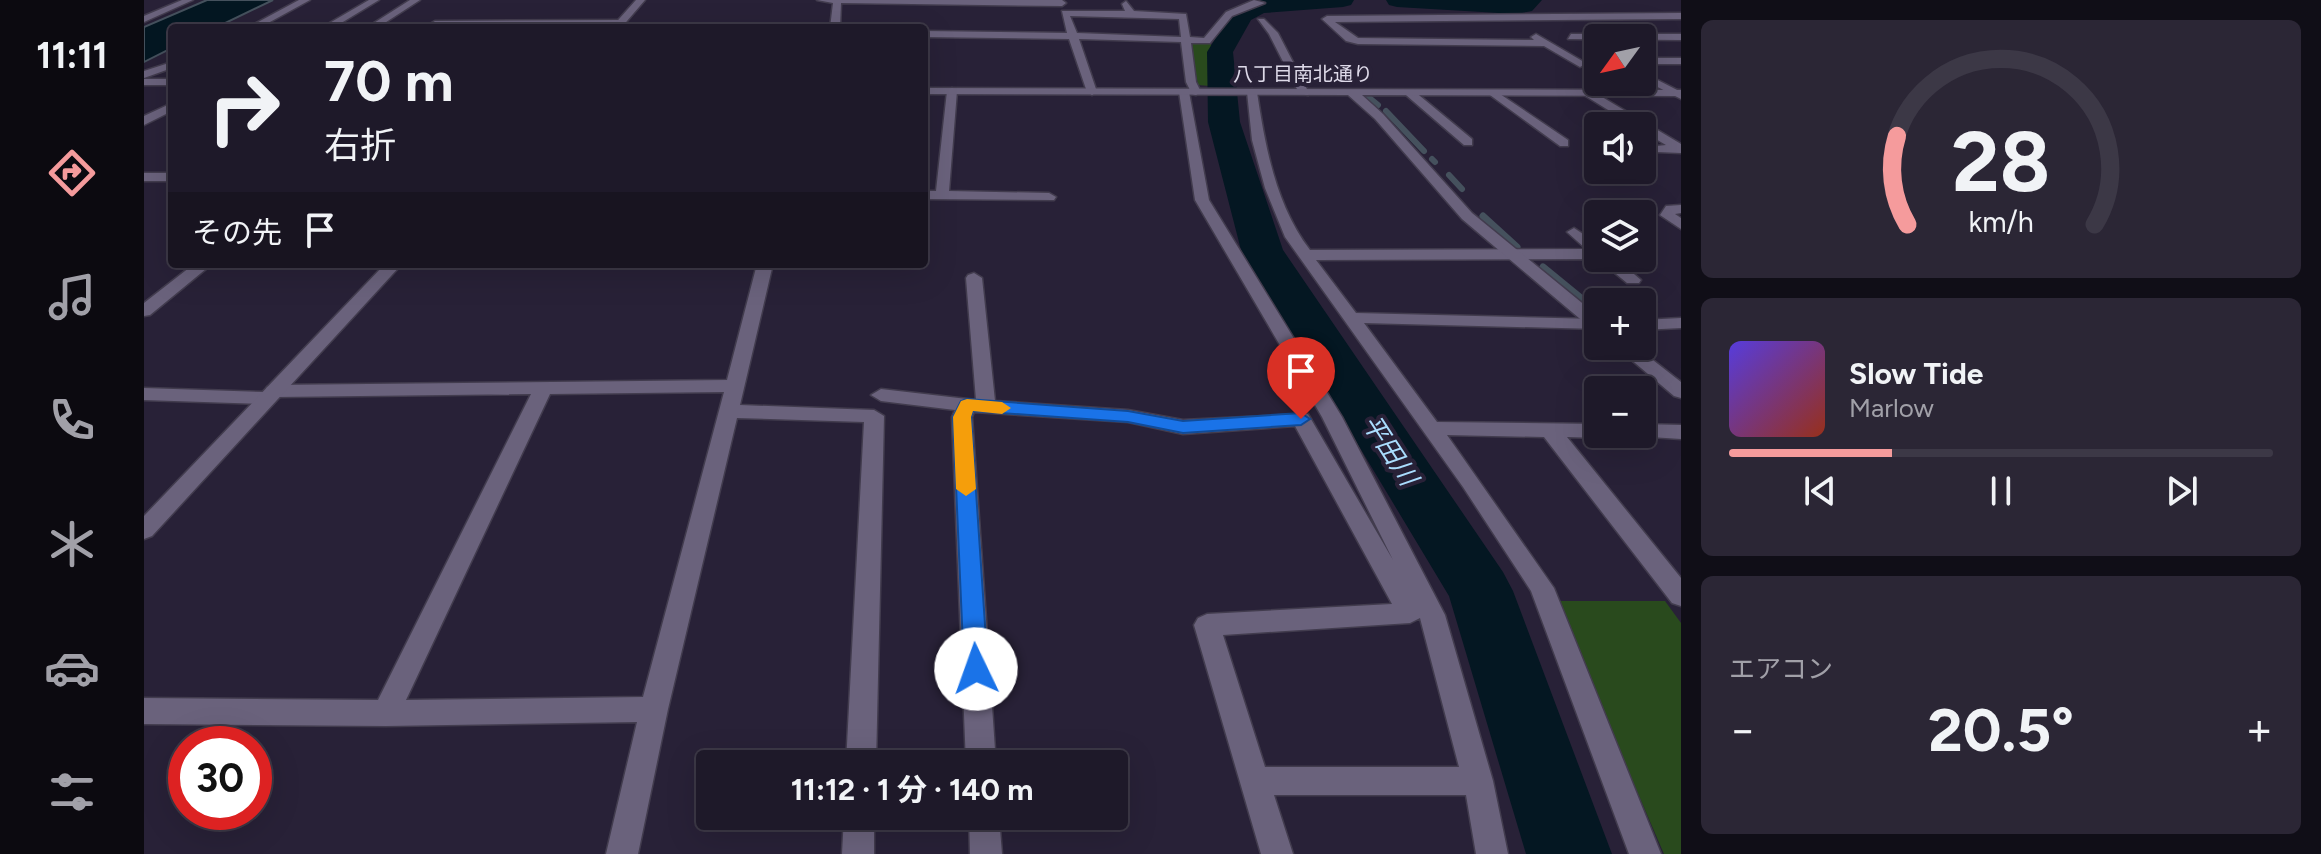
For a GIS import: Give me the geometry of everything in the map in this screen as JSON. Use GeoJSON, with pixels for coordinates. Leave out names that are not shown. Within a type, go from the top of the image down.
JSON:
{"type":"FeatureCollection","features":[{"type":"Feature","properties":{"kind":"street"},"geometry":{"type":"LineString","coordinates":[[144,19],[189,0]]}},
{"type":"Feature","properties":{"kind":"street"},"geometry":{"type":"LineString","coordinates":[[260,24],[306,0]]}},
{"type":"Feature","properties":{"kind":"street"},"geometry":{"type":"LineString","coordinates":[[333,24],[375,0]]}},
{"type":"Feature","properties":{"kind":"street"},"geometry":{"type":"LineString","coordinates":[[377,24],[416,0]]}},
{"type":"Feature","properties":{"kind":"street"},"geometry":{"type":"LineString","coordinates":[[620,24],[641,0]]}},
{"type":"Feature","properties":{"kind":"street"},"geometry":{"type":"LineString","coordinates":[[821,0],[971,1],[1183,16],[1194,92],[1202,200],[1332,417],[1432,615],[1478,781],[1492,854]]}},
{"type":"Feature","properties":{"kind":"street"},"geometry":{"type":"LineString","coordinates":[[835,24],[837,0]]}},
{"type":"Feature","properties":{"kind":"street"},"geometry":{"type":"LineString","coordinates":[[1124,0],[1131,14]]}},
{"type":"Feature","properties":{"kind":"street"},"geometry":{"type":"LineString","coordinates":[[928,34],[1207,41],[1225,15],[1243,4],[1261,3],[1258,0]]}},
{"type":"Feature","properties":{"kind":"street"},"geometry":{"type":"LineString","coordinates":[[1060,5],[1092,92]]}},
{"type":"Feature","properties":{"kind":"street"},"geometry":{"type":"LineString","coordinates":[[1484,6],[1580,64]]}},
{"type":"Feature","properties":{"kind":"street"},"geometry":{"type":"LineString","coordinates":[[1545,43],[1358,41],[1349,39],[1327,19],[1681,16]]}},
{"type":"Feature","properties":{"kind":"street"},"geometry":{"type":"LineString","coordinates":[[1536,18],[1584,44]]}},
{"type":"Feature","properties":{"kind":"street"},"geometry":{"type":"LineString","coordinates":[[1261,21],[1273,33],[1304,93]]}},
{"type":"Feature","properties":{"kind":"street"},"geometry":{"type":"LineString","coordinates":[[1571,37],[1681,37]]}},
{"type":"Feature","properties":{"kind":"street"},"geometry":{"type":"LineString","coordinates":[[1656,61],[1681,61]]}},
{"type":"Feature","properties":{"kind":"street"},"geometry":{"type":"LineString","coordinates":[[144,75],[168,66]]}},
{"type":"Feature","properties":{"kind":"street"},"geometry":{"type":"LineString","coordinates":[[144,82],[168,82]]}},
{"type":"Feature","properties":{"kind":"street"},"geometry":{"type":"LineString","coordinates":[[1656,82],[1679,94]]}},
{"type":"Feature","properties":{"kind":"street","name":"八丁目南北通り"},"geometry":{"type":"LineString","coordinates":[[928,91],[1584,93]]}},
{"type":"Feature","properties":{"kind":"street"},"geometry":{"type":"LineString","coordinates":[[942,195],[952,91]]}},
{"type":"Feature","properties":{"kind":"street"},"geometry":{"type":"LineString","coordinates":[[1248,92],[1272,188],[1292,237],[1431,428],[1542,588],[1645,854]]}},
{"type":"Feature","properties":{"kind":"street"},"geometry":{"type":"LineString","coordinates":[[1352,93],[1392,129],[1415,158],[1456,199],[1467,216],[1584,313]]}},
{"type":"Feature","properties":{"kind":"street"},"geometry":{"type":"LineString","coordinates":[[1410,93],[1468,142]]}},
{"type":"Feature","properties":{"kind":"street"},"geometry":{"type":"LineString","coordinates":[[1494,93],[1564,143]]}},
{"type":"Feature","properties":{"kind":"street","name":"八丁目南北通り"},"geometry":{"type":"LineString","coordinates":[[1656,94],[1679,94]]}},
{"type":"Feature","properties":{"kind":"street"},"geometry":{"type":"LineString","coordinates":[[1593,96],[1681,149],[1661,149]]}},
{"type":"Feature","properties":{"kind":"street"},"geometry":{"type":"LineString","coordinates":[[144,121],[168,108]]}},
{"type":"Feature","properties":{"kind":"street"},"geometry":{"type":"LineString","coordinates":[[144,177],[168,177]]}},
{"type":"Feature","properties":{"kind":"street"},"geometry":{"type":"LineString","coordinates":[[928,195],[1049,197]]}},
{"type":"Feature","properties":{"kind":"street"},"geometry":{"type":"LineString","coordinates":[[1681,209],[1671,209],[1667,215],[1681,225]]}},
{"type":"Feature","properties":{"kind":"street"},"geometry":{"type":"LineString","coordinates":[[1574,232],[1584,241]]}},
{"type":"Feature","properties":{"kind":"street"},"geometry":{"type":"LineString","coordinates":[[1305,255],[1584,253]]}},
{"type":"Feature","properties":{"kind":"street"},"geometry":{"type":"LineString","coordinates":[[144,311],[199,268]]}},
{"type":"Feature","properties":{"kind":"street"},"geometry":{"type":"LineString","coordinates":[[144,530],[152,512],[390,268]]}},
{"type":"Feature","properties":{"kind":"street"},"geometry":{"type":"LineString","coordinates":[[622,854],[654,709],[764,268]]}},
{"type":"Feature","properties":{"kind":"street"},"geometry":{"type":"LineString","coordinates":[[1623,272],[1633,280]]}},
{"type":"Feature","properties":{"kind":"street"},"geometry":{"type":"LineString","coordinates":[[974,278],[977,406]]}},
{"type":"Feature","properties":{"kind":"street"},"geometry":{"type":"LineString","coordinates":[[1352,318],[1584,325]]}},
{"type":"Feature","properties":{"kind":"street"},"geometry":{"type":"LineString","coordinates":[[1656,324],[1681,323]]}},
{"type":"Feature","properties":{"kind":"street"},"geometry":{"type":"LineString","coordinates":[[1641,360],[1681,392]]}},
{"type":"Feature","properties":{"kind":"street"},"geometry":{"type":"LineString","coordinates":[[144,394],[736,386]]}},
{"type":"Feature","properties":{"kind":"street"},"geometry":{"type":"LineString","coordinates":[[386,713],[544,387]]}},
{"type":"Feature","properties":{"kind":"street"},"geometry":{"type":"LineString","coordinates":[[881,395],[977,406],[1128,416],[1183,427],[1301,419],[1410,613],[1207,625],[1277,854]]}},
{"type":"Feature","properties":{"kind":"street"},"geometry":{"type":"LineString","coordinates":[[977,406],[962,417],[980,750]]}},
{"type":"Feature","properties":{"kind":"street"},"geometry":{"type":"LineString","coordinates":[[730,411],[874,416],[862,750]]}},
{"type":"Feature","properties":{"kind":"street"},"geometry":{"type":"LineString","coordinates":[[1431,428],[1584,431]]}},
{"type":"Feature","properties":{"kind":"street"},"geometry":{"type":"LineString","coordinates":[[1550,430],[1681,596]]}},
{"type":"Feature","properties":{"kind":"street"},"geometry":{"type":"LineString","coordinates":[[1656,431],[1681,432]]}},
{"type":"Feature","properties":{"kind":"street"},"geometry":{"type":"LineString","coordinates":[[144,711],[386,713],[654,709]]}},
{"type":"Feature","properties":{"kind":"street"},"geometry":{"type":"LineString","coordinates":[[1254,781],[1478,781]]}},
{"type":"Feature","properties":{"kind":"street"},"geometry":{"type":"LineString","coordinates":[[858,854],[859,830]]}},
{"type":"Feature","properties":{"kind":"street"},"geometry":{"type":"LineString","coordinates":[[985,830],[986,854]]}},
{"type":"Feature","properties":{"kind":"green space"},"geometry":{"type":"Polygon","coordinates":[[[1190,41],[1211,43],[1210,86],[1198,85],[1190,41]]]}},
{"type":"Feature","properties":{"kind":"green space"},"geometry":{"type":"Polygon","coordinates":[[[1555,601],[1665,601],[1681,623],[1681,854],[1664,854],[1555,601]]]}},
{"type":"Feature","properties":{"kind":"water"},"geometry":{"type":"Polygon","coordinates":[[[207,0],[273,0],[223,24],[168,24],[168,50],[144,62],[144,27],[207,0]]]}},
{"type":"Feature","properties":{"kind":"waterway","name":"平田川"},"geometry":{"type":"LineString","coordinates":[[1343,0],[1259,6],[1241,15],[1220,52],[1224,122],[1262,250],[1480,591],[1569,854]]}},
{"type":"Feature","properties":{"kind":"waterway","name":"平田川"},"geometry":{"type":"LineString","coordinates":[[1397,0],[1516,7],[1524,6],[1531,0]]}},
{"type":"Feature","properties":{"kind":"waterway"},"geometry":{"type":"LineString","coordinates":[[1367,96],[1378,105]]}},
{"type":"Feature","properties":{"kind":"waterway"},"geometry":{"type":"LineString","coordinates":[[1386,111],[1424,151]]}},
{"type":"Feature","properties":{"kind":"waterway"},"geometry":{"type":"LineString","coordinates":[[1432,159],[1435,162]]}},
{"type":"Feature","properties":{"kind":"waterway"},"geometry":{"type":"LineString","coordinates":[[1449,175],[1462,189]]}},
{"type":"Feature","properties":{"kind":"waterway"},"geometry":{"type":"LineString","coordinates":[[1485,218],[1483,216],[1517,247]]}},
{"type":"Feature","properties":{"kind":"waterway"},"geometry":{"type":"LineString","coordinates":[[1543,267],[1584,301]]}},
{"type":"Feature","properties":{"kind":"slow traffic"},"geometry":{"type":"LineString","coordinates":[[966,489],[962,417],[967,405],[1002,408]]}},
{"type":"Feature","properties":{"kind":"route"},"geometry":{"type":"LineString","coordinates":[[976,669],[962,417],[967,405],[1128,416],[1183,427],[1301,419]]}}]}
